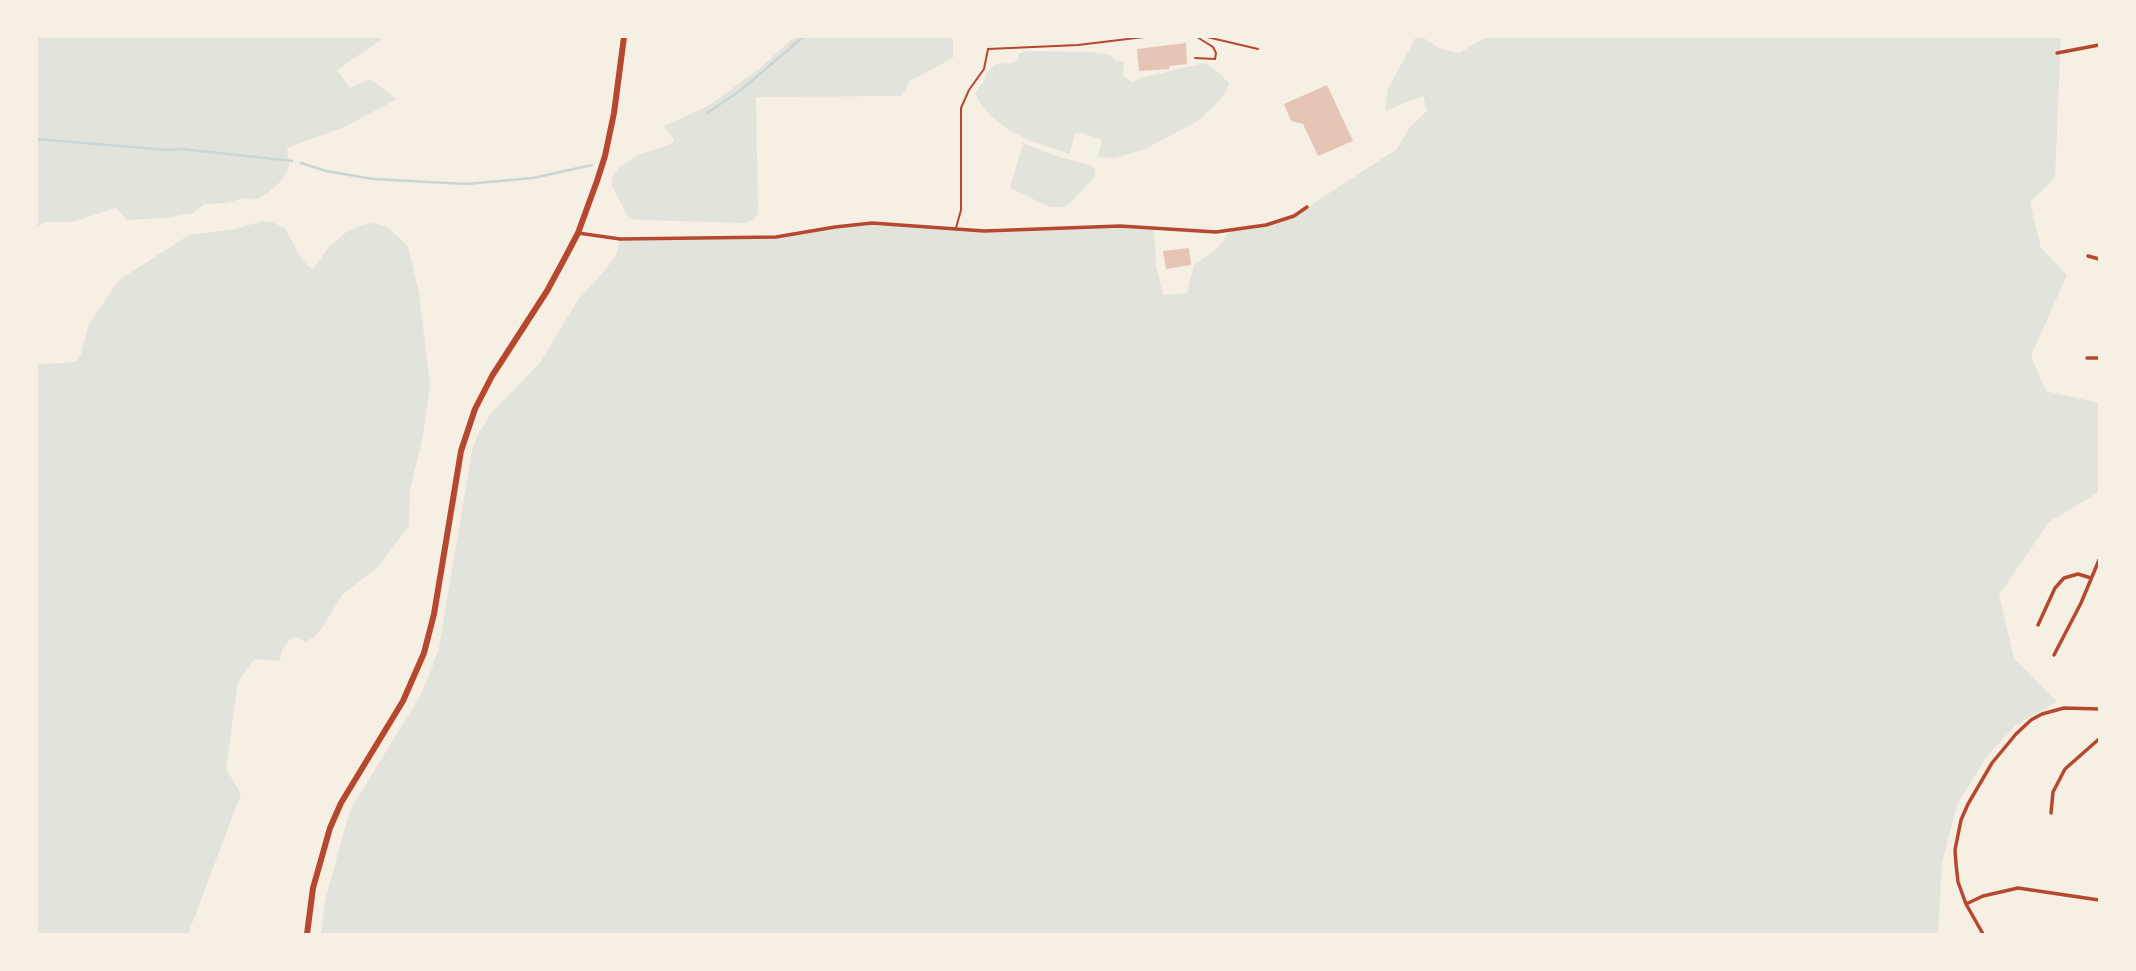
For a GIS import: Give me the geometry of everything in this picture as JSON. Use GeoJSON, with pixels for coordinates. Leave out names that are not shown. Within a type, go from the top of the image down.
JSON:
{"type":"FeatureCollection","features":[{"type":"Feature","properties":{"kind":"main road"},"geometry":{"type":"LineString","coordinates":[[307,934],[313,888],[330,828],[341,803],[403,701],[424,653],[434,614],[461,451],[475,409],[492,376],[547,291],[578,233],[605,156],[614,113],[624,37]]}},
{"type":"Feature","properties":{"kind":"street"},"geometry":{"type":"LineString","coordinates":[[2057,54],[2099,45]]}},
{"type":"Feature","properties":{"kind":"street"},"geometry":{"type":"LineString","coordinates":[[578,233],[620,239],[776,237],[835,226],[872,223],[984,231],[1120,226],[1216,232],[1266,225],[1294,216],[1307,207]]}},
{"type":"Feature","properties":{"kind":"street"},"geometry":{"type":"LineString","coordinates":[[2088,256],[2099,259]]}},
{"type":"Feature","properties":{"kind":"street"},"geometry":{"type":"LineString","coordinates":[[2087,358],[2099,358]]}},
{"type":"Feature","properties":{"kind":"street"},"geometry":{"type":"LineString","coordinates":[[2054,655],[2081,603],[2099,560]]}},
{"type":"Feature","properties":{"kind":"street"},"geometry":{"type":"LineString","coordinates":[[2038,625],[2055,588],[2064,578],[2078,574],[2091,578]]}},
{"type":"Feature","properties":{"kind":"street"},"geometry":{"type":"LineString","coordinates":[[1983,934],[1966,904],[1958,882],[1955,850],[1961,820],[1968,804],[1992,763],[2031,720],[2042,714],[2064,709],[2099,709]]}},
{"type":"Feature","properties":{"kind":"street"},"geometry":{"type":"LineString","coordinates":[[2051,813],[2053,792],[2065,769],[2099,739]]}},
{"type":"Feature","properties":{"kind":"street"},"geometry":{"type":"LineString","coordinates":[[1966,904],[1992,893],[2018,888],[2099,900]]}},
{"type":"Feature","properties":{"kind":"lane"},"geometry":{"type":"LineString","coordinates":[[956,229],[961,210],[961,108],[969,90],[984,69],[988,49],[1078,46],[1144,37]]}},
{"type":"Feature","properties":{"kind":"lane"},"geometry":{"type":"LineString","coordinates":[[1195,58],[1215,59],[1216,53],[1213,47],[1197,37]]}},
{"type":"Feature","properties":{"kind":"lane"},"geometry":{"type":"LineString","coordinates":[[1207,37],[1258,49]]}},
{"type":"Feature","properties":{"kind":"shaded area"},"geometry":{"type":"Polygon","coordinates":[[[37,37],[385,37],[337,70],[350,88],[370,79],[397,99],[344,127],[287,148],[289,167],[282,180],[255,200],[243,198],[227,203],[204,204],[193,213],[164,218],[127,220],[116,208],[72,222],[45,222],[37,227],[37,37]]]}},
{"type":"Feature","properties":{"kind":"shaded area"},"geometry":{"type":"Polygon","coordinates":[[[794,37],[953,37],[953,58],[910,81],[902,96],[756,97],[758,213],[746,223],[639,220],[627,215],[612,186],[612,179],[618,168],[640,154],[674,141],[664,126],[710,105],[759,69],[794,37]]]}},
{"type":"Feature","properties":{"kind":"shaded area"},"geometry":{"type":"Polygon","coordinates":[[[1416,37],[1422,37],[1439,48],[1459,53],[1486,37],[2061,37],[2055,178],[2030,202],[2041,248],[2067,275],[2031,356],[2046,391],[2099,403],[2099,492],[2049,522],[1999,595],[2014,658],[2057,702],[2016,725],[1987,756],[1957,805],[1942,863],[1938,934],[321,934],[325,901],[350,810],[419,698],[439,647],[472,451],[477,436],[492,412],[539,364],[578,300],[616,255],[620,239],[776,237],[872,223],[984,231],[1154,227],[1156,265],[1163,295],[1187,293],[1194,265],[1217,249],[1230,231],[1266,225],[1294,216],[1397,149],[1410,127],[1427,111],[1423,96],[1385,111],[1388,89],[1416,37]]]}},
{"type":"Feature","properties":{"kind":"shaded area"},"geometry":{"type":"Polygon","coordinates":[[[1025,51],[1092,52],[1110,55],[1116,61],[1124,61],[1123,76],[1133,82],[1205,63],[1229,83],[1218,102],[1198,121],[1143,150],[1114,158],[1098,157],[1102,140],[1075,133],[1070,154],[1010,131],[992,117],[975,93],[987,72],[996,64],[1013,63],[1018,60],[1018,54],[1025,51]]]}},
{"type":"Feature","properties":{"kind":"shaded area"},"geometry":{"type":"Polygon","coordinates":[[[1023,143],[1090,165],[1095,170],[1094,178],[1066,207],[1050,207],[1010,188],[1023,143]]]}},
{"type":"Feature","properties":{"kind":"shaded area"},"geometry":{"type":"Polygon","coordinates":[[[262,221],[285,228],[300,256],[313,269],[328,248],[345,233],[361,225],[372,223],[386,226],[408,246],[419,293],[430,384],[423,436],[410,490],[409,526],[379,566],[342,595],[314,637],[305,642],[298,637],[291,638],[282,650],[280,661],[254,659],[238,682],[226,769],[241,794],[188,934],[37,934],[37,364],[76,361],[81,354],[89,324],[119,280],[189,235],[236,229],[262,221]]]}},
{"type":"Feature","properties":{"kind":"building"},"geometry":{"type":"Polygon","coordinates":[[[1186,43],[1187,64],[1169,66],[1170,69],[1139,71],[1137,49],[1186,43]]]}},
{"type":"Feature","properties":{"kind":"building"},"geometry":{"type":"Polygon","coordinates":[[[1327,85],[1353,141],[1318,156],[1303,124],[1291,121],[1284,104],[1327,85]]]}},
{"type":"Feature","properties":{"kind":"building"},"geometry":{"type":"Polygon","coordinates":[[[1189,248],[1191,265],[1166,269],[1163,251],[1189,248]]]}},
{"type":"Feature","properties":{"kind":"waterway"},"geometry":{"type":"LineString","coordinates":[[707,113],[741,90],[803,37]]}},
{"type":"Feature","properties":{"kind":"waterway"},"geometry":{"type":"LineString","coordinates":[[37,139],[182,149],[292,161]]}},
{"type":"Feature","properties":{"kind":"waterway"},"geometry":{"type":"LineString","coordinates":[[301,163],[326,171],[373,179],[466,184],[533,178],[592,165]]}}]}
